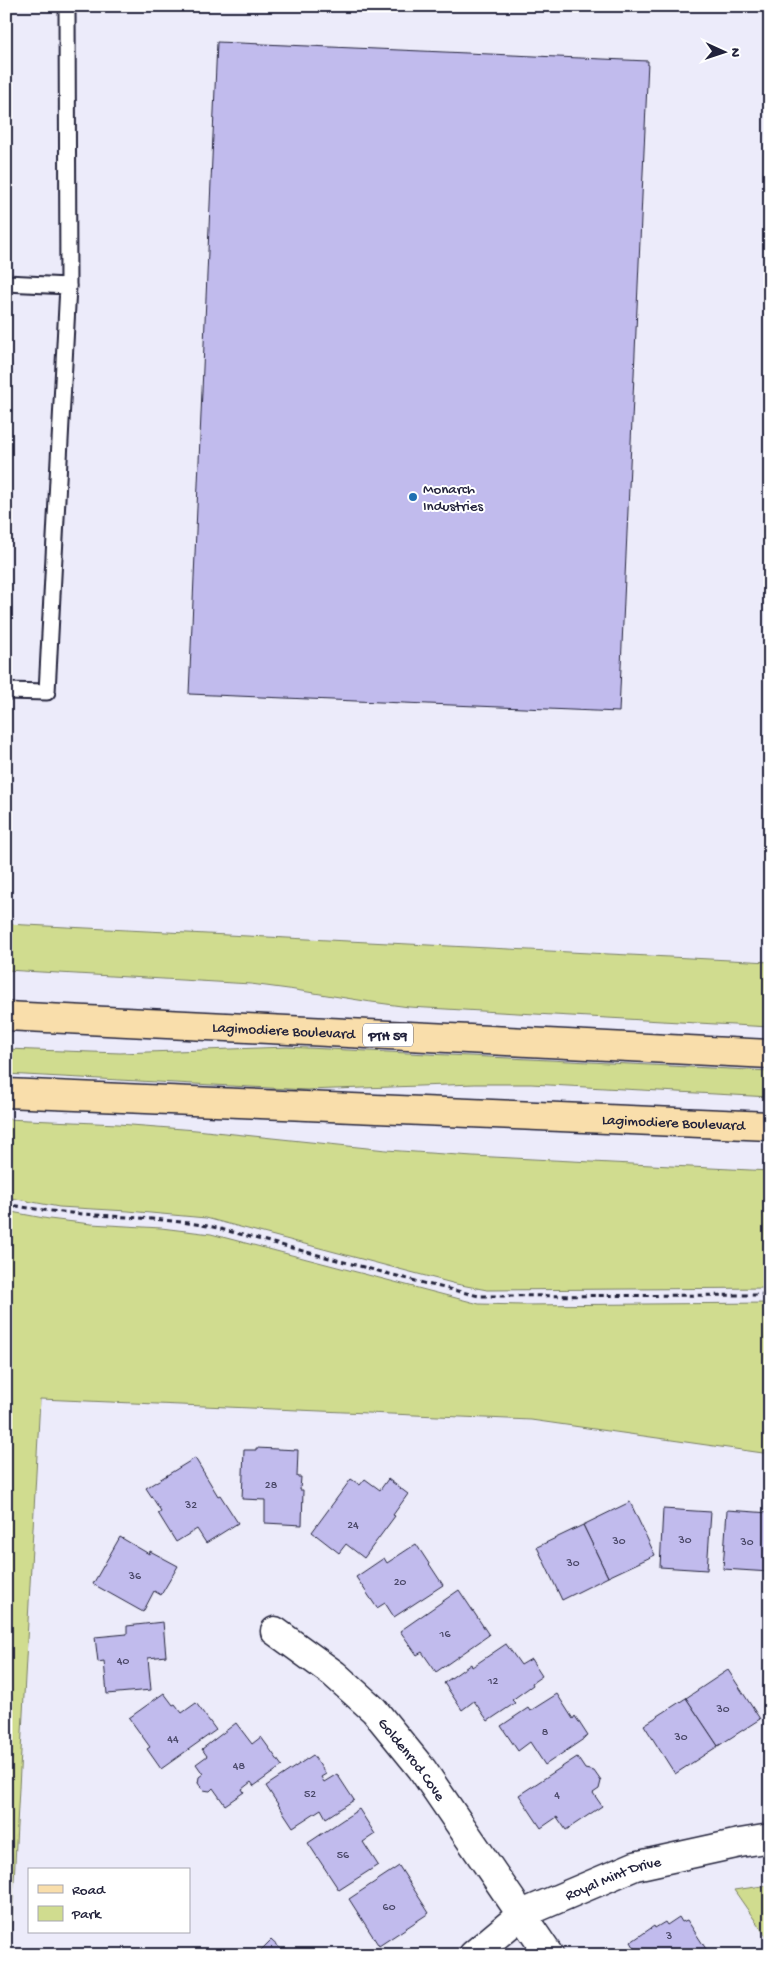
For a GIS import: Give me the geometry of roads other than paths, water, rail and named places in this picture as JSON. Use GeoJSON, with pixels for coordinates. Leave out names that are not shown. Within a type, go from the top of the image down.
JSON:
{"type":"FeatureCollection","features":[{"type":"Feature","properties":{"kind":"main road","name":"Lagimodiere Boulevard"},"geometry":{"type":"LineString","coordinates":[[6,1016],[770,1054]]}},
{"type":"Feature","properties":{"kind":"main road","name":"Lagimodiere Boulevard"},"geometry":{"type":"LineString","coordinates":[[6,1093],[770,1126]]}},
{"type":"Feature","properties":{"kind":"street","name":"Goldenrod Cove"},"geometry":{"type":"LineString","coordinates":[[275,1631],[334,1674],[374,1710],[422,1769],[549,1955]]}},
{"type":"Feature","properties":{"kind":"street","name":"Royal Mint Drive"},"geometry":{"type":"LineString","coordinates":[[473,1955],[522,1914],[635,1866],[770,1838]]}},
{"type":"Feature","properties":{"kind":"lane"},"geometry":{"type":"LineString","coordinates":[[6,691],[48,692],[68,286],[67,6]]}},
{"type":"Feature","properties":{"kind":"lane"},"geometry":{"type":"LineString","coordinates":[[6,283],[68,286]]}},
{"type":"Feature","properties":{"kind":"place","name":"Monarch Industries"},"geometry":{"type":"Point","coordinates":[413,497]}}]}
